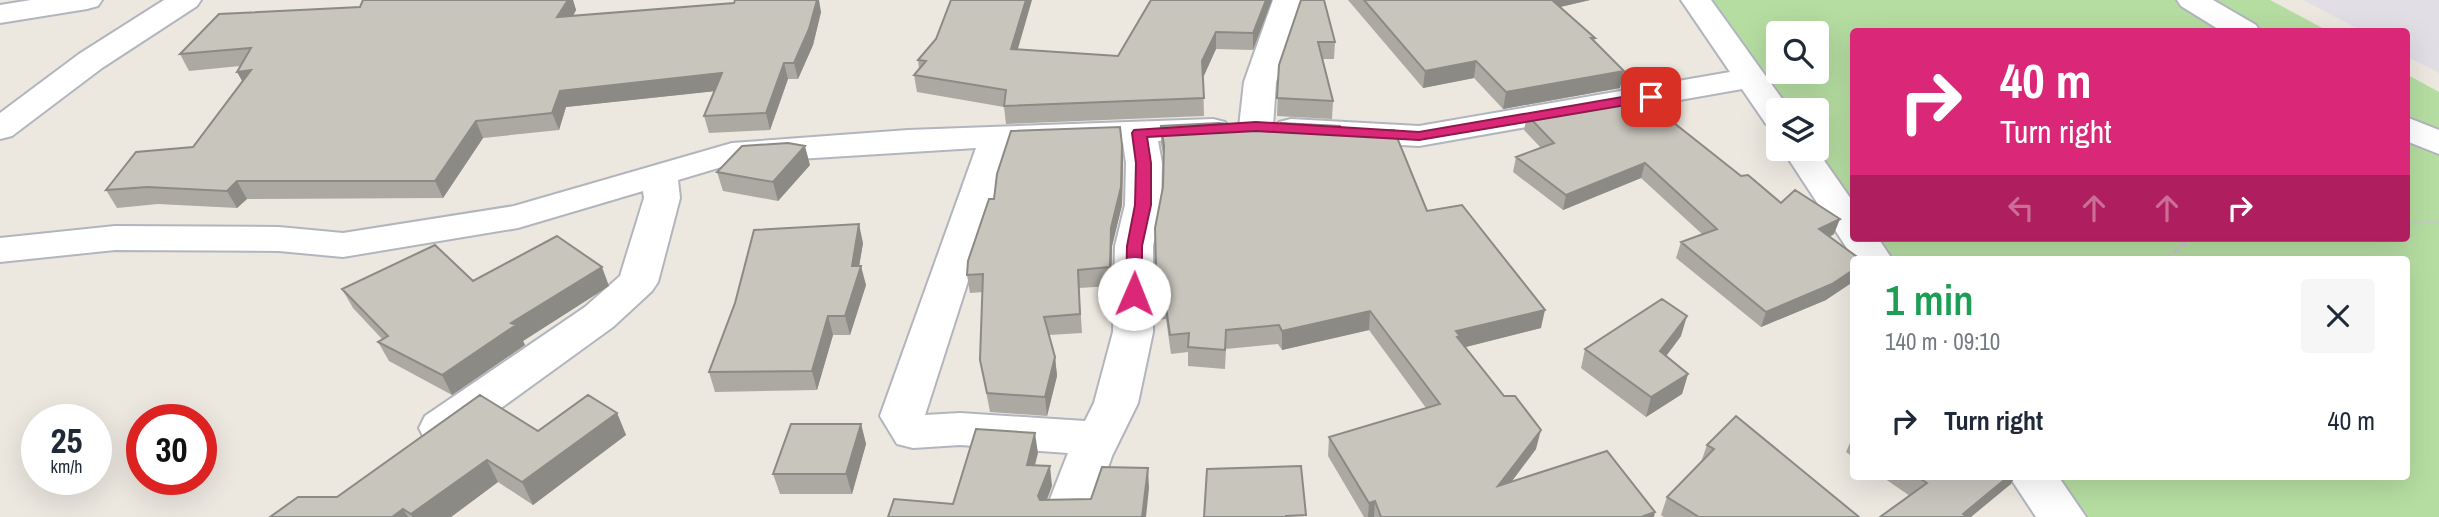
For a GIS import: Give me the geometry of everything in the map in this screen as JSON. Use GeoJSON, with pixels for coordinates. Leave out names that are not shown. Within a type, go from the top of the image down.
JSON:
{"type":"FeatureCollection","features":[{"type":"Feature","properties":{"kind":"street"},"geometry":{"type":"LineString","coordinates":[[0,14],[87,0]]}},
{"type":"Feature","properties":{"kind":"street"},"geometry":{"type":"LineString","coordinates":[[0,129],[62,80],[126,35],[186,0]]}},
{"type":"Feature","properties":{"kind":"street"},"geometry":{"type":"LineString","coordinates":[[1256,127],[1260,82],[1288,0]]}},
{"type":"Feature","properties":{"kind":"street"},"geometry":{"type":"LineString","coordinates":[[1696,0],[1766,99]]}},
{"type":"Feature","properties":{"kind":"street"},"geometry":{"type":"LineString","coordinates":[[2192,0],[2238,28]]}},
{"type":"Feature","properties":{"kind":"street"},"geometry":{"type":"LineString","coordinates":[[0,250],[116,238],[279,239],[343,245],[518,217],[732,153],[908,140],[1256,127],[1419,136],[1752,78]]}},
{"type":"Feature","properties":{"kind":"street"},"geometry":{"type":"LineString","coordinates":[[2410,129],[2439,144]]}},
{"type":"Feature","properties":{"kind":"street"},"geometry":{"type":"LineString","coordinates":[[1067,517],[1098,438],[1116,402],[1133,332],[1135,246],[1143,205],[1144,163],[1139,133]]}},
{"type":"Feature","properties":{"kind":"street"},"geometry":{"type":"LineString","coordinates":[[997,138],[902,416],[913,432],[960,429],[1098,438]]}},
{"type":"Feature","properties":{"kind":"street"},"geometry":{"type":"LineString","coordinates":[[1807,161],[1850,225]]}},
{"type":"Feature","properties":{"kind":"street"},"geometry":{"type":"LineString","coordinates":[[405,454],[599,317],[638,282],[662,198],[660,176]]}},
{"type":"Feature","properties":{"kind":"street"},"geometry":{"type":"LineString","coordinates":[[2035,480],[2063,517]]}},
{"type":"Feature","properties":{"kind":"path"},"geometry":{"type":"LineString","coordinates":[[2410,223],[2439,222]]}},
{"type":"Feature","properties":{"kind":"path"},"geometry":{"type":"LineString","coordinates":[[2169,256],[2186,242]]}},
{"type":"Feature","properties":{"kind":"shaded area"},"geometry":{"type":"Polygon","coordinates":[[[2303,0],[2439,0],[2439,73],[2410,58],[2410,28],[2356,28],[2303,0]]]}},
{"type":"Feature","properties":{"kind":"green space"},"geometry":{"type":"Polygon","coordinates":[[[1700,0],[2270,0],[2322,28],[1850,28],[1850,208],[1817,161],[1829,161],[1829,98],[1771,98],[1700,0]]]}},
{"type":"Feature","properties":{"kind":"green space"},"geometry":{"type":"Polygon","coordinates":[[[2410,76],[2439,92],[2439,517],[2073,517],[2047,480],[2410,480],[2410,256],[1885,256],[1875,242],[2410,242],[2410,76]]]}},
{"type":"Feature","properties":{"kind":"building"},"geometry":{"type":"Polygon","coordinates":[[[363,0],[568,0],[557,17],[734,3],[735,0],[817,0],[809,29],[794,63],[784,63],[766,113],[704,116],[722,73],[560,91],[552,113],[476,121],[435,181],[237,181],[227,191],[147,187],[106,190],[136,152],[193,147],[251,70],[237,72],[251,48],[180,54],[219,14],[360,7],[363,0]]]}},
{"type":"Feature","properties":{"kind":"building"},"geometry":{"type":"Polygon","coordinates":[[[951,0],[1026,0],[1011,49],[1118,56],[1151,0],[1266,0],[1253,33],[1216,32],[1202,61],[1204,98],[1004,106],[1006,90],[914,75],[926,61],[918,60],[936,39],[951,0]]]}},
{"type":"Feature","properties":{"kind":"building"},"geometry":{"type":"Polygon","coordinates":[[[1301,0],[1324,0],[1335,42],[1318,42],[1333,101],[1277,98],[1279,65],[1301,0]]]}},
{"type":"Feature","properties":{"kind":"building"},"geometry":{"type":"Polygon","coordinates":[[[1364,0],[1552,0],[1595,38],[1591,38],[1624,71],[1506,92],[1476,61],[1425,71],[1364,0]]]}},
{"type":"Feature","properties":{"kind":"building"},"geometry":{"type":"Polygon","coordinates":[[[1644,95],[1664,115],[1741,176],[1748,175],[1781,203],[1795,190],[1840,219],[1819,229],[1856,256],[1850,256],[1850,272],[1832,284],[1766,312],[1681,242],[1717,229],[1645,163],[1566,195],[1516,157],[1554,143],[1527,115],[1644,95]]]}},
{"type":"Feature","properties":{"kind":"building"},"geometry":{"type":"Polygon","coordinates":[[[1219,123],[1282,129],[1281,123],[1340,126],[1342,134],[1394,130],[1427,211],[1462,205],[1545,310],[1456,331],[1460,336],[1457,337],[1504,396],[1515,396],[1541,430],[1498,486],[1607,451],[1655,512],[1641,517],[1381,517],[1375,501],[1369,503],[1329,437],[1440,404],[1370,311],[1282,331],[1279,325],[1226,330],[1225,350],[1188,347],[1189,333],[1170,335],[1165,300],[1157,301],[1155,228],[1163,187],[1164,145],[1161,126],[1219,123]]]}},
{"type":"Feature","properties":{"kind":"building"},"geometry":{"type":"Polygon","coordinates":[[[1120,127],[1121,187],[1111,228],[1110,267],[1078,270],[1080,314],[1044,317],[1055,357],[1045,397],[987,393],[980,360],[983,274],[967,275],[968,261],[989,199],[994,199],[997,174],[1011,131],[1120,127]]]}},
{"type":"Feature","properties":{"kind":"building"},"geometry":{"type":"Polygon","coordinates":[[[788,143],[805,146],[773,182],[717,172],[742,146],[788,143]]]}},
{"type":"Feature","properties":{"kind":"building"},"geometry":{"type":"Polygon","coordinates":[[[859,224],[852,266],[861,266],[845,316],[828,316],[812,371],[709,372],[735,303],[754,230],[859,224]]]}},
{"type":"Feature","properties":{"kind":"building"},"geometry":{"type":"Polygon","coordinates":[[[557,236],[602,267],[511,323],[516,325],[442,375],[378,342],[388,336],[342,289],[435,245],[473,281],[557,236]]]}},
{"type":"Feature","properties":{"kind":"building"},"geometry":{"type":"Polygon","coordinates":[[[1662,299],[1687,316],[1660,351],[1688,374],[1651,397],[1585,349],[1662,299]]]}},
{"type":"Feature","properties":{"kind":"building"},"geometry":{"type":"Polygon","coordinates":[[[480,395],[538,431],[588,395],[617,413],[522,482],[487,460],[411,514],[403,509],[392,517],[270,517],[298,497],[337,497],[480,395]]]}},
{"type":"Feature","properties":{"kind":"building"},"geometry":{"type":"Polygon","coordinates":[[[1736,416],[1859,517],[1699,517],[1667,497],[1714,449],[1707,445],[1736,416]]]}},
{"type":"Feature","properties":{"kind":"building"},"geometry":{"type":"Polygon","coordinates":[[[791,424],[861,424],[846,474],[773,474],[791,424]]]}},
{"type":"Feature","properties":{"kind":"building"},"geometry":{"type":"Polygon","coordinates":[[[976,429],[1035,433],[1027,465],[1050,466],[1038,496],[1040,500],[1091,499],[1102,467],[1148,468],[1142,517],[888,517],[894,499],[953,504],[976,429]]]}},
{"type":"Feature","properties":{"kind":"building"},"geometry":{"type":"Polygon","coordinates":[[[1301,466],[1306,515],[1204,517],[1207,469],[1301,466]]]}},
{"type":"Feature","properties":{"kind":"building"},"geometry":{"type":"Polygon","coordinates":[[[1922,480],[2004,480],[1963,514],[1967,517],[1880,517],[1927,483],[1922,480]]]}},
{"type":"Feature","properties":{"kind":"route"},"geometry":{"type":"LineString","coordinates":[[1134,294],[1135,246],[1143,205],[1144,163],[1139,133],[1256,127],[1343,134],[1419,136],[1651,97]]}}]}
